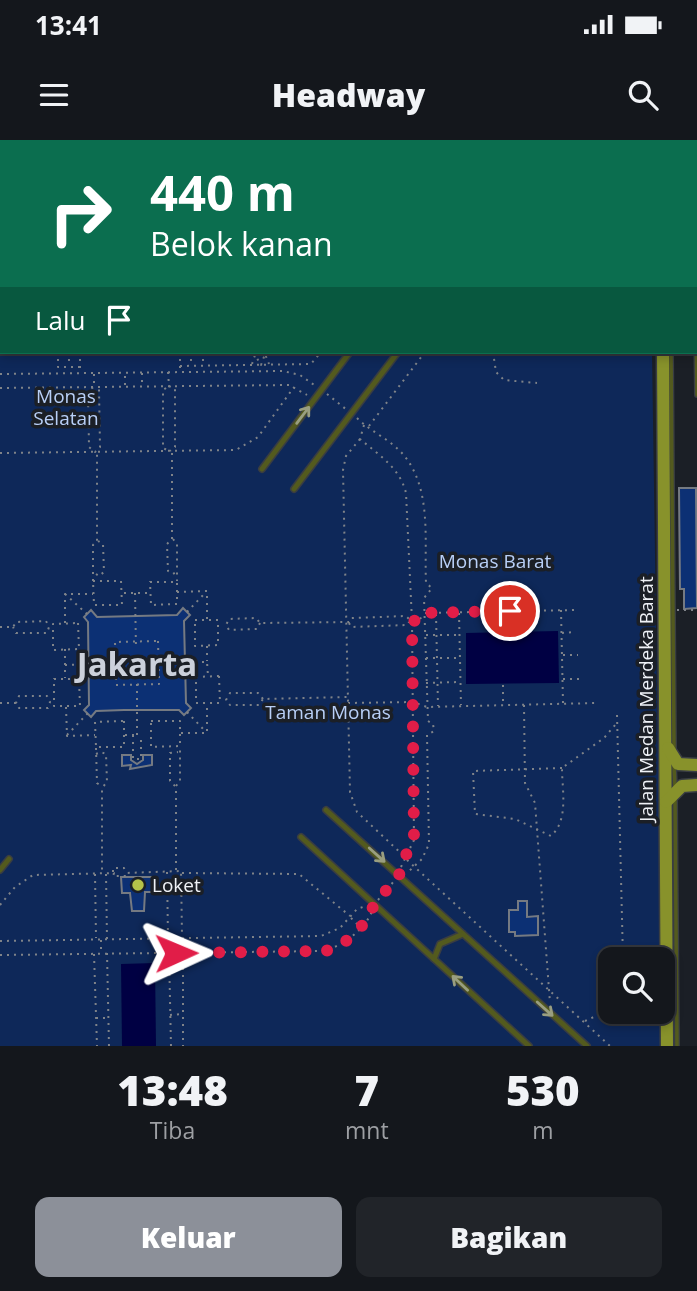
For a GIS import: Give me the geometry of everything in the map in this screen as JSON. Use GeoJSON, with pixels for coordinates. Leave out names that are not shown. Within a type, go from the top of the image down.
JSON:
{"type":"FeatureCollection","features":[{"type":"Feature","properties":{"kind":"main road","name":"Jalan Medan Merdeka Barat"},"geometry":{"type":"LineString","coordinates":[[663,354],[667,745],[670,797],[667,1046]]}},
{"type":"Feature","properties":{"kind":"main road"},"geometry":{"type":"LineString","coordinates":[[667,745],[674,759],[683,766],[697,765]]}},
{"type":"Feature","properties":{"kind":"main road"},"geometry":{"type":"LineString","coordinates":[[670,797],[687,785],[697,785]]}},
{"type":"Feature","properties":{"kind":"street"},"geometry":{"type":"LineString","coordinates":[[261,469],[348,354]]}},
{"type":"Feature","properties":{"kind":"street"},"geometry":{"type":"LineString","coordinates":[[294,489],[396,354]]}},
{"type":"Feature","properties":{"kind":"street"},"geometry":{"type":"LineString","coordinates":[[326,810],[587,1046]]}},
{"type":"Feature","properties":{"kind":"street"},"geometry":{"type":"LineString","coordinates":[[301,837],[529,1046]]}},
{"type":"Feature","properties":{"kind":"street"},"geometry":{"type":"LineString","coordinates":[[0,870],[9,859]]}},
{"type":"Feature","properties":{"kind":"street"},"geometry":{"type":"LineString","coordinates":[[434,959],[440,944],[463,934]]}},
{"type":"Feature","properties":{"kind":"lane"},"geometry":{"type":"LineString","coordinates":[[671,354],[674,759],[670,797],[677,1046]]}},
{"type":"Feature","properties":{"kind":"lane"},"geometry":{"type":"LineString","coordinates":[[696,354],[697,395]]}},
{"type":"Feature","properties":{"kind":"path"},"geometry":{"type":"LineString","coordinates":[[58,354],[58,367],[80,367]]}},
{"type":"Feature","properties":{"kind":"path"},"geometry":{"type":"LineString","coordinates":[[69,354],[69,367]]}},
{"type":"Feature","properties":{"kind":"path"},"geometry":{"type":"LineString","coordinates":[[80,354],[80,373]]}},
{"type":"Feature","properties":{"kind":"path"},"geometry":{"type":"LineString","coordinates":[[180,354],[180,372]]}},
{"type":"Feature","properties":{"kind":"path"},"geometry":{"type":"LineString","coordinates":[[191,354],[191,366]]}},
{"type":"Feature","properties":{"kind":"path"},"geometry":{"type":"LineString","coordinates":[[203,365],[204,354]]}},
{"type":"Feature","properties":{"kind":"path"},"geometry":{"type":"LineString","coordinates":[[251,365],[255,354]]}},
{"type":"Feature","properties":{"kind":"path"},"geometry":{"type":"LineString","coordinates":[[256,354],[261,365]]}},
{"type":"Feature","properties":{"kind":"path"},"geometry":{"type":"LineString","coordinates":[[266,354],[269,365]]}},
{"type":"Feature","properties":{"kind":"path"},"geometry":{"type":"LineString","coordinates":[[261,365],[266,354]]}},
{"type":"Feature","properties":{"kind":"path"},"geometry":{"type":"LineString","coordinates":[[314,354],[315,359]]}},
{"type":"Feature","properties":{"kind":"path"},"geometry":{"type":"LineString","coordinates":[[180,366],[311,364],[319,354]]}},
{"type":"Feature","properties":{"kind":"path"},"geometry":{"type":"LineString","coordinates":[[369,427],[424,354]]}},
{"type":"Feature","properties":{"kind":"path"},"geometry":{"type":"LineString","coordinates":[[493,354],[496,372],[504,380],[537,383]]}},
{"type":"Feature","properties":{"kind":"path"},"geometry":{"type":"LineString","coordinates":[[0,374],[290,371],[321,390],[401,452],[421,485],[426,583],[432,589],[424,598],[427,707],[428,721],[433,724],[434,731],[427,735],[429,844],[415,867],[399,876],[374,904],[368,920],[346,941],[326,951],[0,954]]}},
{"type":"Feature","properties":{"kind":"path"},"geometry":{"type":"LineString","coordinates":[[125,372],[125,387]]}},
{"type":"Feature","properties":{"kind":"path"},"geometry":{"type":"LineString","coordinates":[[142,372],[142,386]]}},
{"type":"Feature","properties":{"kind":"path"},"geometry":{"type":"LineString","coordinates":[[169,372],[169,386]]}},
{"type":"Feature","properties":{"kind":"path"},"geometry":{"type":"LineString","coordinates":[[94,373],[94,387]]}},
{"type":"Feature","properties":{"kind":"path"},"geometry":{"type":"LineString","coordinates":[[169,386],[175,389],[175,447],[171,451],[172,538],[177,544],[178,571],[177,604],[151,605],[150,582],[177,582]]}},
{"type":"Feature","properties":{"kind":"path"},"geometry":{"type":"LineString","coordinates":[[169,386],[163,390],[163,448],[171,451]]}},
{"type":"Feature","properties":{"kind":"path"},"geometry":{"type":"LineString","coordinates":[[94,387],[88,390],[89,447],[96,452]]}},
{"type":"Feature","properties":{"kind":"path"},"geometry":{"type":"LineString","coordinates":[[93,581],[121,581],[122,605],[94,606],[93,581],[93,545],[97,541],[96,452],[100,447],[99,389],[94,387]]}},
{"type":"Feature","properties":{"kind":"path"},"geometry":{"type":"LineString","coordinates":[[0,453],[242,449],[258,437],[294,387]]}},
{"type":"Feature","properties":{"kind":"path"},"geometry":{"type":"LineString","coordinates":[[0,388],[294,387],[314,400]]}},
{"type":"Feature","properties":{"kind":"path"},"geometry":{"type":"LineString","coordinates":[[364,425],[360,439],[346,456],[343,470],[349,785],[353,805],[405,858],[610,1046]]}},
{"type":"Feature","properties":{"kind":"path"},"geometry":{"type":"LineString","coordinates":[[360,439],[390,464],[404,486],[413,702],[414,840],[399,876]]}},
{"type":"Feature","properties":{"kind":"path"},"geometry":{"type":"LineString","coordinates":[[172,538],[167,544],[168,571],[173,574],[178,571]]}},
{"type":"Feature","properties":{"kind":"path"},"geometry":{"type":"LineString","coordinates":[[94,572],[100,576],[104,572],[103,544],[97,541]]}},
{"type":"Feature","properties":{"kind":"path"},"geometry":{"type":"LineString","coordinates":[[177,592],[207,591]]}},
{"type":"Feature","properties":{"kind":"path"},"geometry":{"type":"LineString","coordinates":[[187,612],[207,591]]}},
{"type":"Feature","properties":{"kind":"path"},"geometry":{"type":"LineString","coordinates":[[207,591],[207,620]]}},
{"type":"Feature","properties":{"kind":"path"},"geometry":{"type":"LineString","coordinates":[[122,593],[151,593]]}},
{"type":"Feature","properties":{"kind":"path"},"geometry":{"type":"LineString","coordinates":[[135,593],[136,649]]}},
{"type":"Feature","properties":{"kind":"path"},"geometry":{"type":"LineString","coordinates":[[65,594],[94,594]]}},
{"type":"Feature","properties":{"kind":"path"},"geometry":{"type":"LineString","coordinates":[[65,594],[87,614]]}},
{"type":"Feature","properties":{"kind":"path"},"geometry":{"type":"LineString","coordinates":[[65,594],[65,623]]}},
{"type":"Feature","properties":{"kind":"path"},"geometry":{"type":"LineString","coordinates":[[561,610],[563,704]]}},
{"type":"Feature","properties":{"kind":"path"},"geometry":{"type":"LineString","coordinates":[[347,622],[351,627],[407,625],[424,615],[436,613],[574,610]]}},
{"type":"Feature","properties":{"kind":"path"},"geometry":{"type":"LineString","coordinates":[[674,610],[697,610]]}},
{"type":"Feature","properties":{"kind":"path"},"geometry":{"type":"LineString","coordinates":[[459,612],[461,706]]}},
{"type":"Feature","properties":{"kind":"path"},"geometry":{"type":"LineString","coordinates":[[436,613],[438,706]]}},
{"type":"Feature","properties":{"kind":"path"},"geometry":{"type":"LineString","coordinates":[[260,623],[347,622],[351,618],[406,616],[410,621]]}},
{"type":"Feature","properties":{"kind":"path"},"geometry":{"type":"LineString","coordinates":[[256,618],[260,623],[257,629],[229,630],[226,625],[229,619],[256,618]]}},
{"type":"Feature","properties":{"kind":"path"},"geometry":{"type":"LineString","coordinates":[[195,620],[207,620],[218,620],[218,645],[195,646],[195,620]]}},
{"type":"Feature","properties":{"kind":"path"},"geometry":{"type":"LineString","coordinates":[[46,621],[49,627],[47,633],[16,634],[13,627],[16,622],[46,621]]}},
{"type":"Feature","properties":{"kind":"path"},"geometry":{"type":"LineString","coordinates":[[78,623],[79,649],[65,649],[53,650],[53,624],[78,623]]}},
{"type":"Feature","properties":{"kind":"path"},"geometry":{"type":"LineString","coordinates":[[0,627],[13,627]]}},
{"type":"Feature","properties":{"kind":"path"},"geometry":{"type":"LineString","coordinates":[[561,633],[575,632]]}},
{"type":"Feature","properties":{"kind":"path"},"geometry":{"type":"LineString","coordinates":[[425,635],[460,635]]}},
{"type":"Feature","properties":{"kind":"path"},"geometry":{"type":"LineString","coordinates":[[159,641],[159,684],[116,685],[115,642],[136,642],[159,641]]}},
{"type":"Feature","properties":{"kind":"path"},"geometry":{"type":"LineString","coordinates":[[207,646],[208,677]]}},
{"type":"Feature","properties":{"kind":"path"},"geometry":{"type":"LineString","coordinates":[[65,649],[65,679]]}},
{"type":"Feature","properties":{"kind":"path"},"geometry":{"type":"LineString","coordinates":[[562,655],[578,655]]}},
{"type":"Feature","properties":{"kind":"path"},"geometry":{"type":"LineString","coordinates":[[426,658],[460,658]]}},
{"type":"Feature","properties":{"kind":"path"},"geometry":{"type":"LineString","coordinates":[[159,663],[207,662]]}},
{"type":"Feature","properties":{"kind":"path"},"geometry":{"type":"LineString","coordinates":[[65,664],[115,664]]}},
{"type":"Feature","properties":{"kind":"path"},"geometry":{"type":"LineString","coordinates":[[219,676],[220,703],[207,703],[196,703],[196,677],[219,676]]}},
{"type":"Feature","properties":{"kind":"path"},"geometry":{"type":"LineString","coordinates":[[137,677],[133,759],[141,759],[141,735]]}},
{"type":"Feature","properties":{"kind":"path"},"geometry":{"type":"LineString","coordinates":[[54,679],[65,679],[79,679],[80,706],[54,706],[54,679]]}},
{"type":"Feature","properties":{"kind":"path"},"geometry":{"type":"LineString","coordinates":[[562,679],[583,679]]}},
{"type":"Feature","properties":{"kind":"path"},"geometry":{"type":"LineString","coordinates":[[426,683],[460,682]]}},
{"type":"Feature","properties":{"kind":"path"},"geometry":{"type":"LineString","coordinates":[[503,685],[503,705]]}},
{"type":"Feature","properties":{"kind":"path"},"geometry":{"type":"LineString","coordinates":[[230,693],[258,693],[263,699],[259,705],[230,705],[226,700],[230,693]]}},
{"type":"Feature","properties":{"kind":"path"},"geometry":{"type":"LineString","coordinates":[[19,696],[47,696],[50,702],[48,708],[19,708],[16,703],[19,696]]}},
{"type":"Feature","properties":{"kind":"path"},"geometry":{"type":"LineString","coordinates":[[263,699],[347,697]]}},
{"type":"Feature","properties":{"kind":"path"},"geometry":{"type":"LineString","coordinates":[[347,704],[413,702],[427,707],[596,703]]}},
{"type":"Feature","properties":{"kind":"path"},"geometry":{"type":"LineString","coordinates":[[0,703],[16,703]]}},
{"type":"Feature","properties":{"kind":"path"},"geometry":{"type":"LineString","coordinates":[[207,703],[207,733]]}},
{"type":"Feature","properties":{"kind":"path"},"geometry":{"type":"LineString","coordinates":[[524,705],[525,783],[535,803],[551,1014]]}},
{"type":"Feature","properties":{"kind":"path"},"geometry":{"type":"LineString","coordinates":[[66,706],[67,736]]}},
{"type":"Feature","properties":{"kind":"path"},"geometry":{"type":"LineString","coordinates":[[187,712],[207,733]]}},
{"type":"Feature","properties":{"kind":"path"},"geometry":{"type":"LineString","coordinates":[[67,736],[88,713]]}},
{"type":"Feature","properties":{"kind":"path"},"geometry":{"type":"LineString","coordinates":[[617,715],[623,947]]}},
{"type":"Feature","properties":{"kind":"path"},"geometry":{"type":"LineString","coordinates":[[176,871],[176,786],[180,781],[180,746],[180,733],[180,720],[151,721],[151,747],[180,746]]}},
{"type":"Feature","properties":{"kind":"path"},"geometry":{"type":"LineString","coordinates":[[96,747],[124,747],[124,722],[95,722],[97,783],[102,788]]}},
{"type":"Feature","properties":{"kind":"path"},"geometry":{"type":"LineString","coordinates":[[562,768],[562,814],[556,831],[547,837],[515,819],[475,814],[473,771],[562,768],[604,738],[616,724]]}},
{"type":"Feature","properties":{"kind":"path"},"geometry":{"type":"LineString","coordinates":[[180,733],[207,733]]}},
{"type":"Feature","properties":{"kind":"path"},"geometry":{"type":"LineString","coordinates":[[124,735],[151,734]]}},
{"type":"Feature","properties":{"kind":"path"},"geometry":{"type":"LineString","coordinates":[[67,736],[96,735]]}},
{"type":"Feature","properties":{"kind":"path"},"geometry":{"type":"LineString","coordinates":[[176,786],[170,781],[170,753],[180,753]]}},
{"type":"Feature","properties":{"kind":"path"},"geometry":{"type":"LineString","coordinates":[[96,754],[106,754],[107,782],[102,788],[102,873]]}},
{"type":"Feature","properties":{"kind":"path"},"geometry":{"type":"LineString","coordinates":[[0,905],[15,887],[33,875],[114,873],[113,876],[125,876],[125,873],[176,871],[299,874],[360,928]]}},
{"type":"Feature","properties":{"kind":"path"},"geometry":{"type":"LineString","coordinates":[[167,872],[169,938]]}},
{"type":"Feature","properties":{"kind":"path"},"geometry":{"type":"LineString","coordinates":[[95,873],[96,939]]}},
{"type":"Feature","properties":{"kind":"path"},"geometry":{"type":"LineString","coordinates":[[106,873],[107,939]]}},
{"type":"Feature","properties":{"kind":"path"},"geometry":{"type":"LineString","coordinates":[[181,873],[182,937]]}},
{"type":"Feature","properties":{"kind":"path"},"geometry":{"type":"LineString","coordinates":[[0,941],[321,936],[340,928],[357,909],[374,904]]}},
{"type":"Feature","properties":{"kind":"path"},"geometry":{"type":"LineString","coordinates":[[176,937],[176,953]]}},
{"type":"Feature","properties":{"kind":"path"},"geometry":{"type":"LineString","coordinates":[[101,939],[101,954]]}},
{"type":"Feature","properties":{"kind":"path"},"geometry":{"type":"LineString","coordinates":[[107,953],[109,1046]]}},
{"type":"Feature","properties":{"kind":"path"},"geometry":{"type":"LineString","coordinates":[[169,953],[171,1046]]}},
{"type":"Feature","properties":{"kind":"path"},"geometry":{"type":"LineString","coordinates":[[183,953],[183,1046]]}},
{"type":"Feature","properties":{"kind":"path"},"geometry":{"type":"LineString","coordinates":[[94,954],[97,1046]]}},
{"type":"Feature","properties":{"kind":"path"},"geometry":{"type":"LineString","coordinates":[[170,1015],[183,1014]]}},
{"type":"Feature","properties":{"kind":"path"},"geometry":{"type":"LineString","coordinates":[[584,1021],[598,1015]]}},
{"type":"Feature","properties":{"kind":"path"},"geometry":{"type":"LineString","coordinates":[[96,1018],[108,1018]]}},
{"type":"Feature","properties":{"kind":"green space","name":"Taman Monas"},"geometry":{"type":"Polygon","coordinates":[[[0,354],[652,354],[661,947],[598,947],[598,1024],[662,1024],[662,1046],[0,1046],[0,354]]]}},
{"type":"Feature","properties":{"kind":"shaded area"},"geometry":{"type":"Polygon","coordinates":[[[558,631],[559,683],[466,684],[466,633],[558,631]]]}},
{"type":"Feature","properties":{"kind":"shaded area"},"geometry":{"type":"Polygon","coordinates":[[[155,963],[156,1046],[122,1046],[121,964],[155,963]]]}},
{"type":"Feature","properties":{"kind":"building"},"geometry":{"type":"Polygon","coordinates":[[[679,488],[696,488],[697,608],[684,609],[684,589],[680,589],[679,488]]]}},
{"type":"Feature","properties":{"kind":"building"},"geometry":{"type":"Polygon","coordinates":[[[183,608],[190,615],[184,621],[186,703],[191,708],[184,715],[179,710],[124,710],[96,711],[91,717],[84,710],[89,705],[88,622],[84,617],[91,610],[97,617],[177,615],[183,608]]]}},
{"type":"Feature","properties":{"kind":"building"},"geometry":{"type":"Polygon","coordinates":[[[122,755],[131,755],[131,760],[137,764],[143,760],[143,755],[152,755],[152,765],[130,769],[131,765],[122,766],[122,755]]]}},
{"type":"Feature","properties":{"kind":"building"},"geometry":{"type":"Polygon","coordinates":[[[121,877],[154,877],[154,892],[145,892],[144,911],[132,911],[130,893],[122,893],[121,877]]]}},
{"type":"Feature","properties":{"kind":"building"},"geometry":{"type":"Polygon","coordinates":[[[518,901],[527,901],[527,917],[538,916],[538,935],[515,936],[515,932],[509,932],[509,910],[518,910],[518,901]]]}},
{"type":"Feature","properties":{"kind":"place","name":"Loket"},"geometry":{"type":"Point","coordinates":[138,885]}},
{"type":"Feature","properties":{"kind":"district","name":"Jakarta"},"geometry":{"type":"Point","coordinates":[137,663]}},
{"type":"Feature","properties":{"kind":"route"},"geometry":{"type":"LineString","coordinates":[[176,953],[326,951],[346,941],[368,920],[374,904],[399,876],[401,864],[414,840],[412,621],[421,620],[424,613],[510,611]]}},
{"type":"Feature","properties":{"kind":"park label","name":"Monas Selatan"},"geometry":{"type":"Point","coordinates":[66,407]}},
{"type":"Feature","properties":{"kind":"park label","name":"Monas Barat"},"geometry":{"type":"Point","coordinates":[495,561]}}]}
